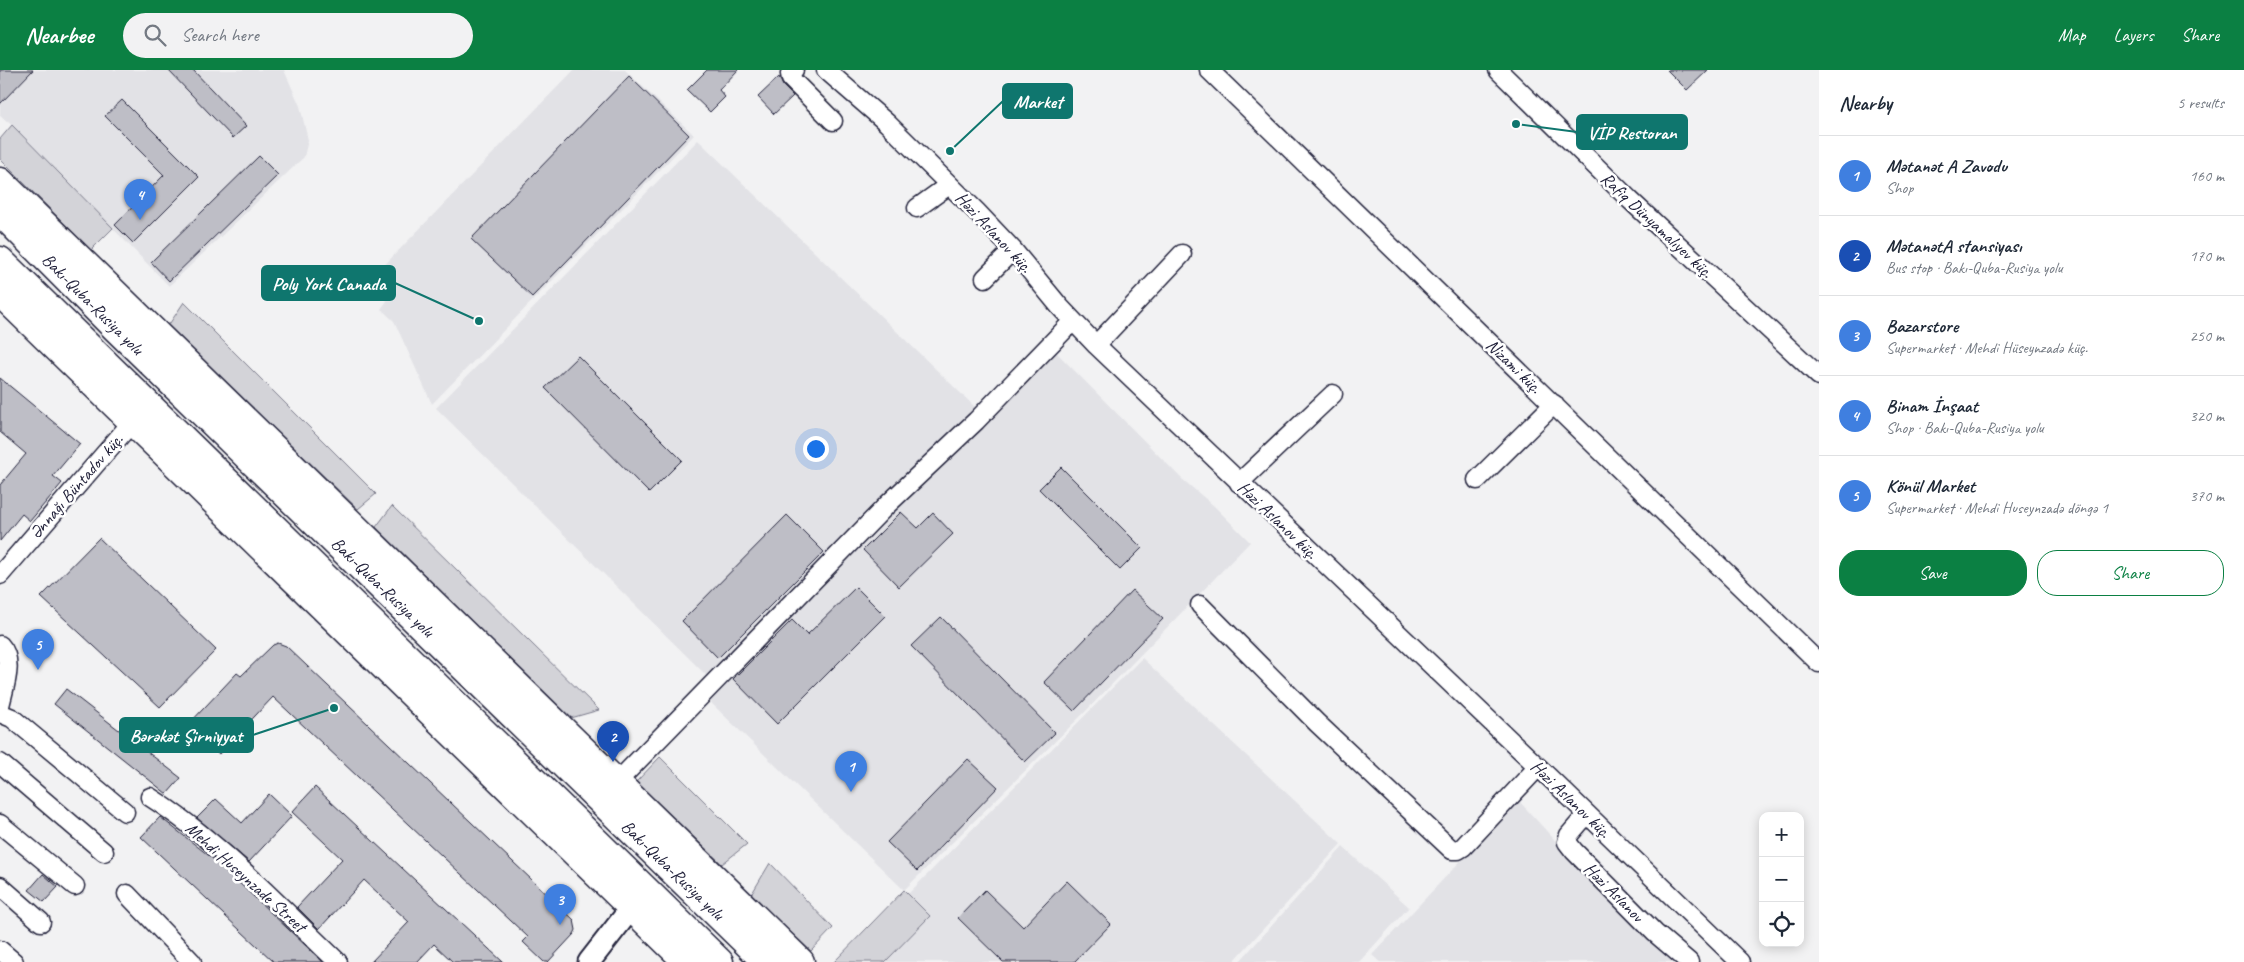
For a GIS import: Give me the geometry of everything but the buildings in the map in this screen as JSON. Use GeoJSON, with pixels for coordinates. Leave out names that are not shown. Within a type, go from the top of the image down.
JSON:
{"type":"FeatureCollection","features":[{"type":"Feature","properties":{"kind":"highway"},"geometry":{"type":"LineString","coordinates":[[0,182],[800,962]]}},
{"type":"Feature","properties":{"kind":"highway","name":"Bakı-Quba-Rusiya yolu"},"geometry":{"type":"LineString","coordinates":[[0,211],[116,328],[766,962]]}},
{"type":"Feature","properties":{"kind":"highway","name":"Bakı-Quba-Rusiya yolu"},"geometry":{"type":"LineString","coordinates":[[0,261],[719,962]]}},
{"type":"Feature","properties":{"kind":"highway"},"geometry":{"type":"LineString","coordinates":[[0,292],[688,962]]}},
{"type":"Feature","properties":{"kind":"street"},"geometry":{"type":"LineString","coordinates":[[794,70],[790,74],[791,80],[833,121]]}},
{"type":"Feature","properties":{"kind":"street","name":"Həzi Aslanov küç."},"geometry":{"type":"LineString","coordinates":[[826,70],[887,123],[1013,250],[1096,346],[1740,962]]}},
{"type":"Feature","properties":{"kind":"street","name":"Nizami küç."},"geometry":{"type":"LineString","coordinates":[[1210,70],[1819,663]]}},
{"type":"Feature","properties":{"kind":"street","name":"Rafiq Dünyamalıyev küç."},"geometry":{"type":"LineString","coordinates":[[1498,70],[1630,200],[1819,376]]}},
{"type":"Feature","properties":{"kind":"street"},"geometry":{"type":"LineString","coordinates":[[917,208],[949,185]]}},
{"type":"Feature","properties":{"kind":"street"},"geometry":{"type":"LineString","coordinates":[[984,278],[1013,250]]}},
{"type":"Feature","properties":{"kind":"street"},"geometry":{"type":"LineString","coordinates":[[1096,346],[1182,254]]}},
{"type":"Feature","properties":{"kind":"street"},"geometry":{"type":"LineString","coordinates":[[617,782],[881,511],[976,421],[1073,321]]}},
{"type":"Feature","properties":{"kind":"street"},"geometry":{"type":"LineString","coordinates":[[1239,483],[1333,394]]}},
{"type":"Feature","properties":{"kind":"street"},"geometry":{"type":"LineString","coordinates":[[1477,480],[1554,404]]}},
{"type":"Feature","properties":{"kind":"street","name":"Ənnağı Büntadov küç."},"geometry":{"type":"LineString","coordinates":[[0,575],[133,421]]}},
{"type":"Feature","properties":{"kind":"street"},"geometry":{"type":"LineString","coordinates":[[1200,605],[1317,724],[1452,850],[1458,850],[1463,847],[1538,767]]}},
{"type":"Feature","properties":{"kind":"street"},"geometry":{"type":"LineString","coordinates":[[0,645],[5,650],[8,661],[0,706]]}},
{"type":"Feature","properties":{"kind":"street"},"geometry":{"type":"LineString","coordinates":[[0,713],[12,718],[125,812]]}},
{"type":"Feature","properties":{"kind":"street"},"geometry":{"type":"LineString","coordinates":[[0,763],[104,852]]}},
{"type":"Feature","properties":{"kind":"street","name":"Mehdi Huseynzadе Street"},"geometry":{"type":"LineString","coordinates":[[150,796],[176,813],[253,880],[338,962]]}},
{"type":"Feature","properties":{"kind":"street","name":"Həzi Aslanov"},"geometry":{"type":"LineString","coordinates":[[1587,814],[1569,835],[1567,842],[1655,933],[1689,962]]}},
{"type":"Feature","properties":{"kind":"street"},"geometry":{"type":"LineString","coordinates":[[0,824],[76,886]]}},
{"type":"Feature","properties":{"kind":"street"},"geometry":{"type":"LineString","coordinates":[[0,886],[41,922]]}},
{"type":"Feature","properties":{"kind":"street"},"geometry":{"type":"LineString","coordinates":[[127,894],[192,962]]}},
{"type":"Feature","properties":{"kind":"street"},"geometry":{"type":"LineString","coordinates":[[589,962],[632,907]]}},
{"type":"Feature","properties":{"kind":"street"},"geometry":{"type":"LineString","coordinates":[[0,950],[14,962]]}},
{"type":"Feature","properties":{"kind":"shaded area"},"geometry":{"type":"Polygon","coordinates":[[[0,70],[284,70],[300,106],[308,140],[304,157],[169,286],[12,125],[0,116],[0,70]]]}},
{"type":"Feature","properties":{"kind":"shaded area"},"geometry":{"type":"Polygon","coordinates":[[[574,70],[625,70],[694,135],[432,404],[394,321],[381,309],[387,301],[368,282],[574,70]]]}},
{"type":"Feature","properties":{"kind":"shaded area"},"geometry":{"type":"Polygon","coordinates":[[[12,125],[113,228],[91,250],[0,159],[0,139],[12,125]]]}},
{"type":"Feature","properties":{"kind":"shaded area"},"geometry":{"type":"Polygon","coordinates":[[[698,140],[976,408],[709,678],[436,408],[698,140]]]}},
{"type":"Feature","properties":{"kind":"shaded area"},"geometry":{"type":"Polygon","coordinates":[[[184,302],[376,494],[358,509],[168,326],[184,302]]]}},
{"type":"Feature","properties":{"kind":"shaded area"},"geometry":{"type":"Polygon","coordinates":[[[1056,352],[1182,479],[1214,506],[1250,542],[1084,713],[904,890],[705,697],[928,473],[1056,352]]]}},
{"type":"Feature","properties":{"kind":"shaded area"},"geometry":{"type":"Polygon","coordinates":[[[392,506],[599,710],[571,718],[376,527],[392,506]]]}},
{"type":"Feature","properties":{"kind":"shaded area"},"geometry":{"type":"Polygon","coordinates":[[[1142,658],[1341,844],[1233,962],[885,962],[930,916],[908,894],[1142,658]]]}},
{"type":"Feature","properties":{"kind":"shaded area"},"geometry":{"type":"Polygon","coordinates":[[[660,757],[747,844],[722,864],[636,782],[660,757]]]}},
{"type":"Feature","properties":{"kind":"shaded area"},"geometry":{"type":"Polygon","coordinates":[[[1518,800],[1575,862],[1677,962],[1380,962],[1372,955],[1518,800]]]}},
{"type":"Feature","properties":{"kind":"shaded area"},"geometry":{"type":"Polygon","coordinates":[[[1343,847],[1409,907],[1359,962],[1239,962],[1343,847]]]}},
{"type":"Feature","properties":{"kind":"shaded area"},"geometry":{"type":"Polygon","coordinates":[[[770,863],[833,928],[811,951],[751,895],[770,863]]]}},
{"type":"Feature","properties":{"kind":"shaded area"},"geometry":{"type":"Polygon","coordinates":[[[904,890],[930,916],[885,962],[834,962],[904,890]]]}},
{"type":"Feature","properties":{"kind":"place","name":"VİP Restoran"},"geometry":{"type":"Point","coordinates":[1516,124]}},
{"type":"Feature","properties":{"kind":"place","name":"Market"},"geometry":{"type":"Point","coordinates":[950,151]}},
{"type":"Feature","properties":{"kind":"place","name":"Binam İnşaat"},"geometry":{"type":"Point","coordinates":[140,220]}},
{"type":"Feature","properties":{"kind":"place","name":"Poly York Canada"},"geometry":{"type":"Point","coordinates":[479,321]}},
{"type":"Feature","properties":{"kind":"place","name":"Könül Market"},"geometry":{"type":"Point","coordinates":[38,670]}},
{"type":"Feature","properties":{"kind":"place","name":"Bərəkət Şirniyyat"},"geometry":{"type":"Point","coordinates":[334,708]}},
{"type":"Feature","properties":{"kind":"place","name":"MətanətA stansiyası"},"geometry":{"type":"Point","coordinates":[613,762]}},
{"type":"Feature","properties":{"kind":"place","name":"Mətanət A Zavodu"},"geometry":{"type":"Point","coordinates":[851,792]}},
{"type":"Feature","properties":{"kind":"place","name":"Bazarstore"},"geometry":{"type":"Point","coordinates":[560,925]}}]}
